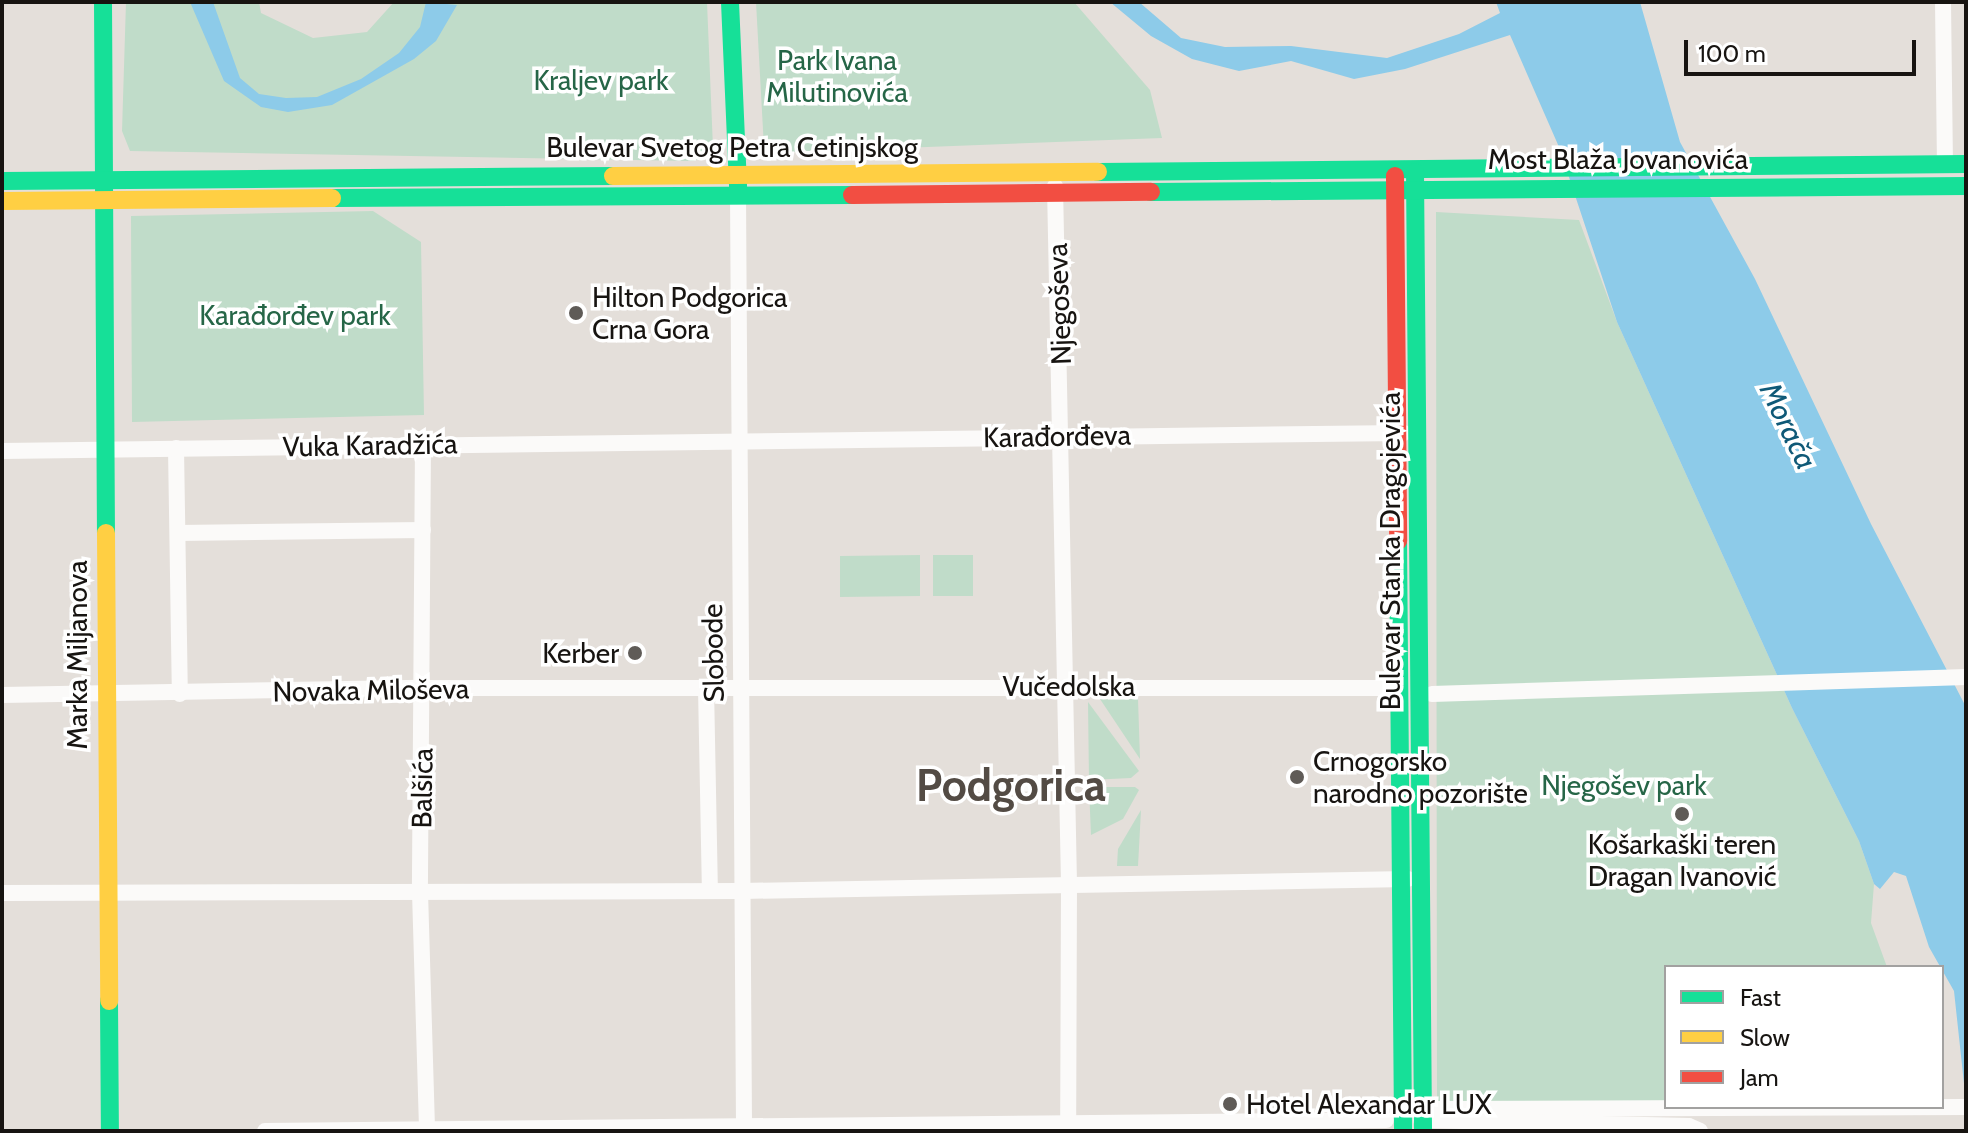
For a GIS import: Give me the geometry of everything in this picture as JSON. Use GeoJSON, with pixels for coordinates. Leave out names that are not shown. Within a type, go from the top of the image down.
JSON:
{"type":"FeatureCollection","features":[{"type":"Feature","properties":{"kind":"main road","name":"Marka Miljanova"},"geometry":{"type":"LineString","coordinates":[[103,2],[105,890],[110,1131]]}},
{"type":"Feature","properties":{"kind":"main road","name":"Slobode"},"geometry":{"type":"LineString","coordinates":[[730,2],[738,195]]}},
{"type":"Feature","properties":{"kind":"main road"},"geometry":{"type":"LineString","coordinates":[[1945,164],[1966,164]]}},
{"type":"Feature","properties":{"kind":"main road","name":"Most Blaža Jovanovića"},"geometry":{"type":"LineString","coordinates":[[1457,169],[1945,164]]}},
{"type":"Feature","properties":{"kind":"main road","name":"Bulevar Stanka Dragojevića"},"geometry":{"type":"LineString","coordinates":[[1395,169],[1401,879],[1397,1124]]}},
{"type":"Feature","properties":{"kind":"main road","name":"Bulevar Stanka Dragojevića"},"geometry":{"type":"LineString","coordinates":[[1415,169],[1421,878],[1427,1120]]}},
{"type":"Feature","properties":{"kind":"main road","name":"Bulevar Svetog Petra Cetinjskog"},"geometry":{"type":"LineString","coordinates":[[5,180],[1457,169]]}},
{"type":"Feature","properties":{"kind":"main road","name":"Most Blaža Jovanovića"},"geometry":{"type":"LineString","coordinates":[[1457,188],[1966,186]]}},
{"type":"Feature","properties":{"kind":"main road","name":"Bulevar Svetog Petra Cetinjskog"},"geometry":{"type":"LineString","coordinates":[[5,201],[1457,188]]}},
{"type":"Feature","properties":{"kind":"street"},"geometry":{"type":"LineString","coordinates":[[1943,2],[1945,164]]}},
{"type":"Feature","properties":{"kind":"street","name":"Njegoševa"},"geometry":{"type":"LineString","coordinates":[[1054,172],[1069,884]]}},
{"type":"Feature","properties":{"kind":"street","name":"Slobode"},"geometry":{"type":"LineString","coordinates":[[738,195],[737,440],[741,687],[750,891],[744,1130]]}},
{"type":"Feature","properties":{"kind":"street","name":"Karađorđeva"},"geometry":{"type":"LineString","coordinates":[[737,440],[1418,433]]}},
{"type":"Feature","properties":{"kind":"street","name":"Vuka Karadžića"},"geometry":{"type":"LineString","coordinates":[[2,451],[737,440]]}},
{"type":"Feature","properties":{"kind":"street","name":"Balšića"},"geometry":{"type":"LineString","coordinates":[[423,444],[420,892],[426,1130]]}},
{"type":"Feature","properties":{"kind":"street"},"geometry":{"type":"LineString","coordinates":[[176,448],[180,694]]}},
{"type":"Feature","properties":{"kind":"street"},"geometry":{"type":"LineString","coordinates":[[178,533],[423,530]]}},
{"type":"Feature","properties":{"kind":"street"},"geometry":{"type":"LineString","coordinates":[[1432,694],[1747,681],[1966,677]]}},
{"type":"Feature","properties":{"kind":"street"},"geometry":{"type":"LineString","coordinates":[[706,687],[710,890]]}},
{"type":"Feature","properties":{"kind":"street","name":"Vučedolska"},"geometry":{"type":"LineString","coordinates":[[741,687],[1397,688]]}},
{"type":"Feature","properties":{"kind":"street","name":"Novaka Miloševa"},"geometry":{"type":"LineString","coordinates":[[2,695],[423,688],[741,687]]}},
{"type":"Feature","properties":{"kind":"street"},"geometry":{"type":"LineString","coordinates":[[932,785],[1067,783]]}},
{"type":"Feature","properties":{"kind":"street"},"geometry":{"type":"LineString","coordinates":[[2,893],[105,890],[750,891],[1421,878]]}},
{"type":"Feature","properties":{"kind":"street"},"geometry":{"type":"LineString","coordinates":[[1068,1126],[1069,884]]}},
{"type":"Feature","properties":{"kind":"street"},"geometry":{"type":"LineString","coordinates":[[1944,1107],[1966,1107]]}},
{"type":"Feature","properties":{"kind":"street"},"geometry":{"type":"LineString","coordinates":[[265,1131],[1397,1124],[1427,1120],[1782,1109]]}},
{"type":"Feature","properties":{"kind":"street"},"geometry":{"type":"LineString","coordinates":[[1427,1120],[1688,1130]]}},
{"type":"Feature","properties":{"kind":"green space","name":"Kraljev park"},"geometry":{"type":"Polygon","coordinates":[[[126,2],[259,2],[261,13],[313,38],[367,32],[394,2],[707,2],[713,148],[705,158],[692,161],[130,151],[122,131],[126,2]]]}},
{"type":"Feature","properties":{"kind":"green space","name":"Park Ivana Milutinovića"},"geometry":{"type":"Polygon","coordinates":[[[756,2],[1074,2],[1150,90],[1162,138],[772,153],[764,148],[756,2]]]}},
{"type":"Feature","properties":{"kind":"green space","name":"Karađorđev park"},"geometry":{"type":"Polygon","coordinates":[[[373,211],[421,242],[424,415],[132,422],[131,216],[373,211]]]}},
{"type":"Feature","properties":{"kind":"green space","name":"Njegošev park"},"geometry":{"type":"Polygon","coordinates":[[[1436,212],[1579,220],[1617,322],[1792,708],[1859,841],[1874,884],[1871,923],[1886,965],[1664,965],[1664,1102],[1437,1106],[1436,212]]]}},
{"type":"Feature","properties":{"kind":"green space"},"geometry":{"type":"Polygon","coordinates":[[[920,555],[920,596],[840,597],[840,556],[920,555]]]}},
{"type":"Feature","properties":{"kind":"green space"},"geometry":{"type":"Polygon","coordinates":[[[933,555],[973,555],[973,596],[933,596],[933,555]]]}},
{"type":"Feature","properties":{"kind":"green space"},"geometry":{"type":"Polygon","coordinates":[[[1100,699],[1138,699],[1140,759],[1100,699]]]}},
{"type":"Feature","properties":{"kind":"green space"},"geometry":{"type":"Polygon","coordinates":[[[1088,702],[1139,771],[1131,778],[1089,780],[1088,702]]]}},
{"type":"Feature","properties":{"kind":"green space"},"geometry":{"type":"Polygon","coordinates":[[[1089,787],[1135,787],[1139,790],[1123,819],[1091,835],[1089,787]]]}},
{"type":"Feature","properties":{"kind":"green space"},"geometry":{"type":"Polygon","coordinates":[[[1141,810],[1138,866],[1117,866],[1118,849],[1141,810]]]}},
{"type":"Feature","properties":{"kind":"water"},"geometry":{"type":"Polygon","coordinates":[[[190,2],[213,2],[240,78],[259,94],[286,98],[317,97],[361,79],[399,53],[420,27],[426,2],[457,5],[436,41],[414,59],[332,105],[288,112],[261,107],[224,81],[190,2]]]}},
{"type":"Feature","properties":{"kind":"water","name":"Morača"},"geometry":{"type":"Polygon","coordinates":[[[1110,2],[1139,2],[1181,38],[1225,47],[1291,46],[1387,58],[1459,34],[1500,13],[1496,2],[1640,2],[1680,142],[1755,279],[1871,524],[1966,707],[1966,1102],[1954,991],[1944,973],[1944,965],[1939,965],[1929,947],[1906,876],[1894,872],[1880,889],[1874,884],[1859,841],[1792,708],[1617,322],[1559,147],[1510,35],[1405,69],[1354,79],[1291,61],[1239,71],[1192,59],[1151,36],[1110,2]]]}},
{"type":"Feature","properties":{"kind":"traffic: fast"},"geometry":{"type":"LineString","coordinates":[[103,2],[106,533]]}},
{"type":"Feature","properties":{"kind":"traffic: fast"},"geometry":{"type":"LineString","coordinates":[[730,2],[738,188]]}},
{"type":"Feature","properties":{"kind":"traffic: fast"},"geometry":{"type":"LineString","coordinates":[[1098,172],[1966,164]]}},
{"type":"Feature","properties":{"kind":"traffic: fast"},"geometry":{"type":"LineString","coordinates":[[1415,172],[1423,1131]]}},
{"type":"Feature","properties":{"kind":"traffic: fast"},"geometry":{"type":"LineString","coordinates":[[2,181],[613,176]]}},
{"type":"Feature","properties":{"kind":"traffic: fast"},"geometry":{"type":"LineString","coordinates":[[1151,192],[1966,186]]}},
{"type":"Feature","properties":{"kind":"traffic: fast"},"geometry":{"type":"LineString","coordinates":[[332,198],[852,195]]}},
{"type":"Feature","properties":{"kind":"traffic: fast"},"geometry":{"type":"LineString","coordinates":[[1398,541],[1403,1131]]}},
{"type":"Feature","properties":{"kind":"traffic: fast"},"geometry":{"type":"LineString","coordinates":[[109,1001],[110,1131]]}},
{"type":"Feature","properties":{"kind":"traffic: slow"},"geometry":{"type":"LineString","coordinates":[[613,176],[1098,172]]}},
{"type":"Feature","properties":{"kind":"traffic: slow"},"geometry":{"type":"LineString","coordinates":[[2,201],[332,198]]}},
{"type":"Feature","properties":{"kind":"traffic: slow"},"geometry":{"type":"LineString","coordinates":[[106,533],[109,1001]]}},
{"type":"Feature","properties":{"kind":"traffic: jam"},"geometry":{"type":"LineString","coordinates":[[1395,176],[1398,541]]}},
{"type":"Feature","properties":{"kind":"traffic: jam"},"geometry":{"type":"LineString","coordinates":[[852,195],[1151,192]]}},
{"type":"Feature","properties":{"kind":"place","name":"Hilton Podgorica Crna Gora"},"geometry":{"type":"Point","coordinates":[576,313]}},
{"type":"Feature","properties":{"kind":"place","name":"Kerber"},"geometry":{"type":"Point","coordinates":[635,653]}},
{"type":"Feature","properties":{"kind":"place","name":"Crnogorsko narodno pozorište"},"geometry":{"type":"Point","coordinates":[1297,777]}},
{"type":"Feature","properties":{"kind":"place","name":"Košarkaški teren Dragan Ivanović"},"geometry":{"type":"Point","coordinates":[1682,814]}},
{"type":"Feature","properties":{"kind":"place","name":"Hotel Alexandar LUX"},"geometry":{"type":"Point","coordinates":[1230,1104]}},
{"type":"Feature","properties":{"kind":"district","name":"Podgorica"},"geometry":{"type":"Point","coordinates":[1011,786]}}]}
